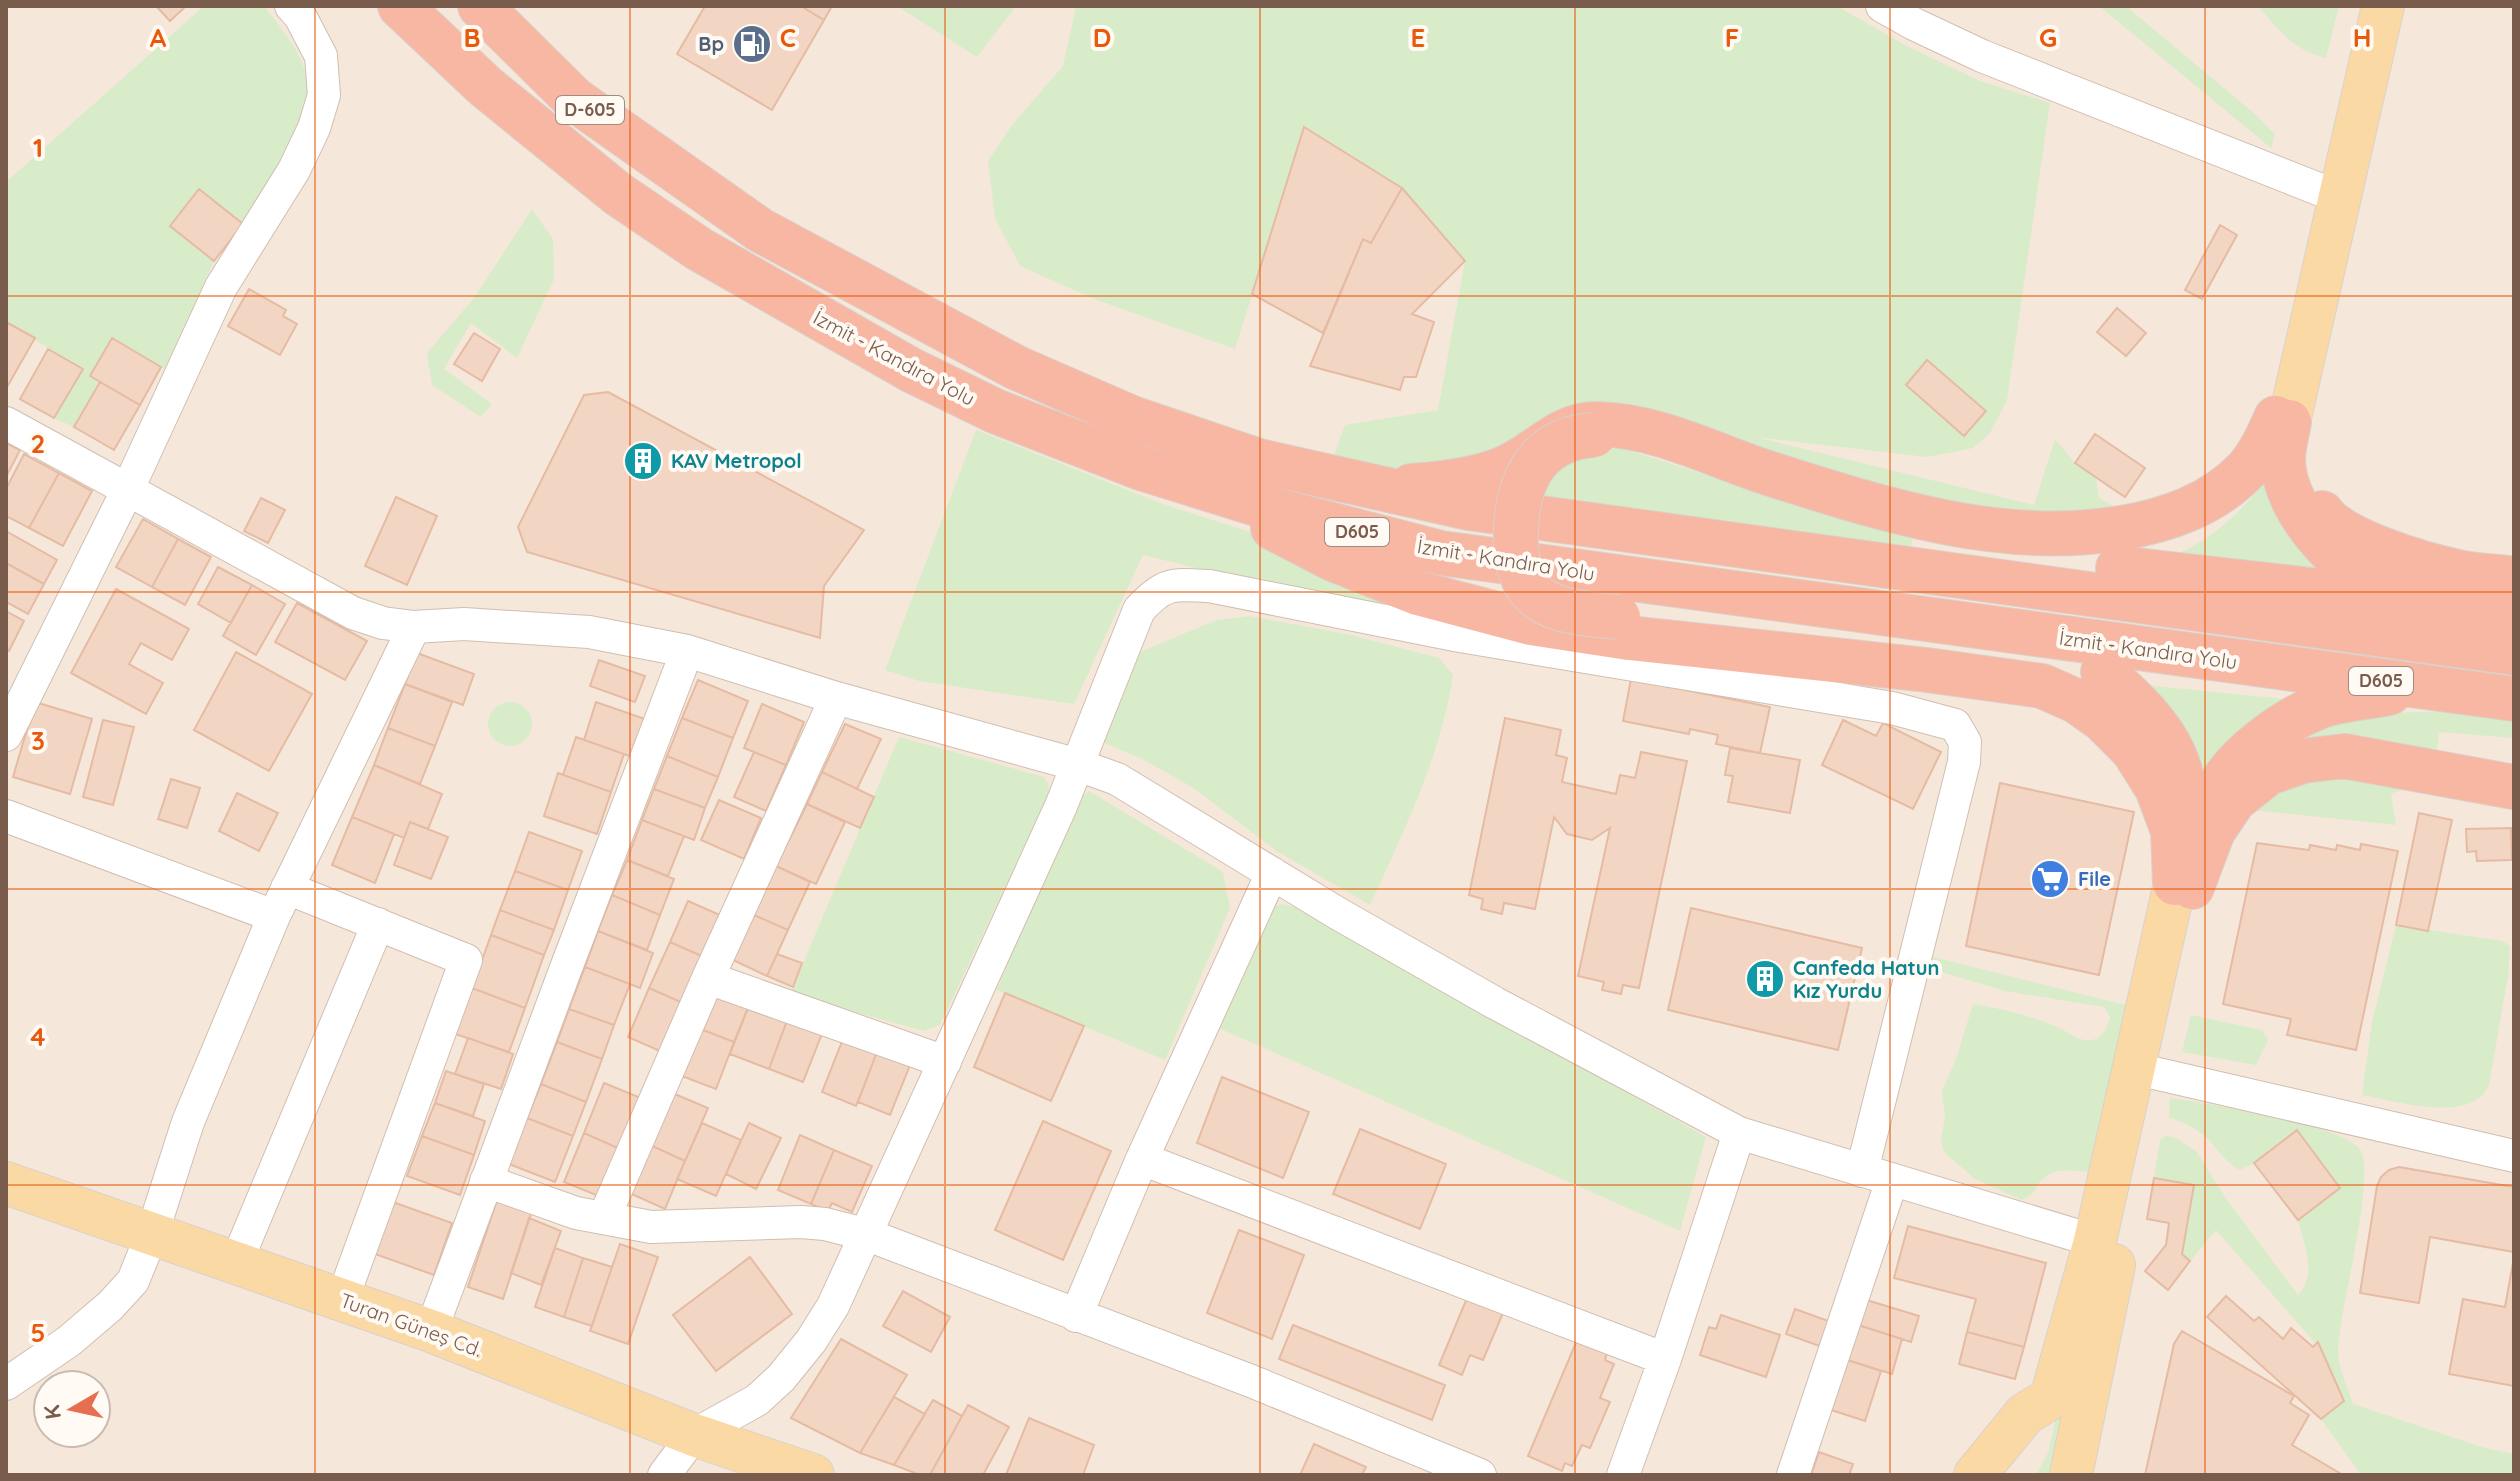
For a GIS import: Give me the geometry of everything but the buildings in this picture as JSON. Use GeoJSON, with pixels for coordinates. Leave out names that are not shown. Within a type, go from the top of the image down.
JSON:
{"type":"FeatureCollection","features":[{"type":"Feature","properties":{"kind":"highway","name":"İzmit - Kandıra Yolu"},"geometry":{"type":"LineString","coordinates":[[400,6],[486,87],[553,142],[618,194],[699,249],[911,370],[995,411],[1141,468],[1279,511],[1441,553],[2514,699]]}},
{"type":"Feature","properties":{"kind":"highway","name":"D-605"},"geometry":{"type":"LineString","coordinates":[[480,6],[574,99],[715,198]]}},
{"type":"Feature","properties":{"kind":"highway","name":"D605"},"geometry":{"type":"LineString","coordinates":[[715,198],[760,230],[1017,368],[1132,418],[1259,461],[1469,508],[2514,653]]}},
{"type":"Feature","properties":{"kind":"highway"},"geometry":{"type":"LineString","coordinates":[[1381,488],[1447,483],[1508,467],[1563,430],[1598,424],[1657,435],[1770,474],[1914,517],[2031,535],[2068,534],[2140,525],[2174,516],[2210,500],[2246,469],[2282,420]]}},
{"type":"Feature","properties":{"kind":"highway"},"geometry":{"type":"LineString","coordinates":[[2094,565],[2173,545],[2206,527],[2234,501],[2256,473],[2282,420]]}},
{"type":"Feature","properties":{"kind":"highway"},"geometry":{"type":"LineString","coordinates":[[2282,420],[2305,490],[2326,519],[2349,535],[2457,572],[2514,579]]}},
{"type":"Feature","properties":{"kind":"highway"},"geometry":{"type":"LineString","coordinates":[[2282,420],[2285,475],[2296,504],[2318,537],[2344,563],[2373,585],[2406,601]]}},
{"type":"Feature","properties":{"kind":"highway"},"geometry":{"type":"LineString","coordinates":[[2358,699],[1558,608],[1538,598],[1520,575],[1517,504],[1524,480],[1550,450],[1577,436],[1594,435],[1646,444],[1889,527],[1998,550],[2094,565],[2406,601],[2514,620]]}},
{"type":"Feature","properties":{"kind":"highway"},"geometry":{"type":"LineString","coordinates":[[1210,489],[1255,518],[1333,559],[1418,593],[1531,623],[1629,638],[1927,670],[2042,686],[2076,701],[2103,720],[2133,750],[2157,788],[2173,831],[2183,885]]}},
{"type":"Feature","properties":{"kind":"highway"},"geometry":{"type":"LineString","coordinates":[[2103,672],[2141,705],[2164,733],[2178,765],[2186,801],[2183,885]]}},
{"type":"Feature","properties":{"kind":"highway"},"geometry":{"type":"LineString","coordinates":[[2183,885],[2202,826],[2223,781],[2240,760],[2274,732],[2316,708],[2422,687]]}},
{"type":"Feature","properties":{"kind":"highway"},"geometry":{"type":"LineString","coordinates":[[2183,885],[2234,800],[2268,773],[2303,761],[2344,756],[2514,787]]}},
{"type":"Feature","properties":{"kind":"main road"},"geometry":{"type":"LineString","coordinates":[[2282,420],[2326,192],[2367,6]]}},
{"type":"Feature","properties":{"kind":"main road"},"geometry":{"type":"LineString","coordinates":[[2282,420],[2383,6]]}},
{"type":"Feature","properties":{"kind":"main road"},"geometry":{"type":"LineString","coordinates":[[2071,1475],[2154,1073],[2183,885]]}},
{"type":"Feature","properties":{"kind":"main road"},"geometry":{"type":"LineString","coordinates":[[1975,1475],[2025,1414],[2051,1398],[2095,1241],[2183,885]]}},
{"type":"Feature","properties":{"kind":"main road","name":"Turan Güneş Cd."},"geometry":{"type":"LineString","coordinates":[[6,1183],[431,1331],[694,1435],[813,1475]]}},
{"type":"Feature","properties":{"kind":"street"},"geometry":{"type":"LineString","coordinates":[[6,735],[127,491],[221,287],[294,170],[314,128],[324,95],[321,56],[300,16],[291,6]]}},
{"type":"Feature","properties":{"kind":"street"},"geometry":{"type":"LineString","coordinates":[[1882,6],[1982,56],[2326,192]]}},
{"type":"Feature","properties":{"kind":"street"},"geometry":{"type":"LineString","coordinates":[[6,423],[353,613],[383,623],[414,627],[464,624],[589,632],[687,651],[836,698],[1078,765],[1117,779],[1337,913],[1495,1003],[1739,1133],[2095,1241]]}},
{"type":"Feature","properties":{"kind":"street"},"geometry":{"type":"LineString","coordinates":[[664,1475],[694,1435],[757,1400],[781,1378],[811,1341],[833,1306],[868,1235],[1078,765],[1139,610],[1156,591],[1178,584],[1209,586],[1447,633],[1877,705],[1955,725],[1965,742],[1964,762],[1877,1176],[1793,1475]]}},
{"type":"Feature","properties":{"kind":"street"},"geometry":{"type":"LineString","coordinates":[[6,1384],[69,1341],[110,1306],[133,1281],[152,1234],[188,1122],[280,902],[414,627]]}},
{"type":"Feature","properties":{"kind":"street"},"geometry":{"type":"LineString","coordinates":[[431,1331],[687,651]]}},
{"type":"Feature","properties":{"kind":"street"},"geometry":{"type":"LineString","coordinates":[[604,1218],[708,978],[836,698]]}},
{"type":"Feature","properties":{"kind":"street"},"geometry":{"type":"LineString","coordinates":[[6,816],[280,902],[378,924],[466,960],[342,1300]]}},
{"type":"Feature","properties":{"kind":"street"},"geometry":{"type":"LineString","coordinates":[[1076,1316],[1142,1159],[1272,873]]}},
{"type":"Feature","properties":{"kind":"street"},"geometry":{"type":"LineString","coordinates":[[236,1263],[378,924]]}},
{"type":"Feature","properties":{"kind":"street"},"geometry":{"type":"LineString","coordinates":[[708,978],[945,1062]]}},
{"type":"Feature","properties":{"kind":"street"},"geometry":{"type":"LineString","coordinates":[[2154,1073],[2514,1156]]}},
{"type":"Feature","properties":{"kind":"street"},"geometry":{"type":"LineString","coordinates":[[1623,1475],[1665,1359],[1739,1133]]}},
{"type":"Feature","properties":{"kind":"street"},"geometry":{"type":"LineString","coordinates":[[1142,1159],[1665,1359]]}},
{"type":"Feature","properties":{"kind":"street"},"geometry":{"type":"LineString","coordinates":[[486,1181],[576,1213],[651,1227],[801,1222],[825,1224],[868,1235],[1251,1381],[1480,1475]]}},
{"type":"Feature","properties":{"kind":"shaded area"},"geometry":{"type":"Polygon","coordinates":[[[6,6],[2514,6],[2514,1475],[6,1475],[6,6]]]}},
{"type":"Feature","properties":{"kind":"green space"},"geometry":{"type":"Polygon","coordinates":[[[204,6],[264,6],[275,20],[292,43],[304,68],[307,88],[299,129],[267,190],[213,263],[172,373],[112,338],[90,376],[100,382],[74,427],[54,418],[82,369],[6,322],[6,182],[204,6]]]}},
{"type":"Feature","properties":{"kind":"green space"},"geometry":{"type":"Polygon","coordinates":[[[897,6],[1013,6],[1013,10],[977,57],[897,6]]]}},
{"type":"Feature","properties":{"kind":"green space"},"geometry":{"type":"Polygon","coordinates":[[[1076,6],[1837,6],[1905,45],[1980,81],[2050,103],[2007,400],[1990,433],[1973,448],[1927,457],[1755,437],[2034,505],[2055,439],[2075,463],[2096,478],[2099,498],[2133,517],[2208,493],[2215,476],[2229,478],[2207,497],[2131,522],[2051,531],[2030,530],[1913,504],[1627,423],[1610,421],[1568,424],[1509,461],[1443,478],[1405,483],[1376,482],[1329,468],[1345,425],[1438,410],[1465,261],[1402,188],[1305,127],[1235,349],[1094,299],[1020,266],[995,218],[988,161],[1012,125],[1063,66],[1076,6]]]}},
{"type":"Feature","properties":{"kind":"green space"},"geometry":{"type":"Polygon","coordinates":[[[2099,6],[2126,6],[2256,115],[2275,135],[2271,148],[2099,6]]]}},
{"type":"Feature","properties":{"kind":"green space"},"geometry":{"type":"Polygon","coordinates":[[[2258,6],[2339,6],[2326,58],[2295,44],[2258,6]]]}},
{"type":"Feature","properties":{"kind":"green space"},"geometry":{"type":"Polygon","coordinates":[[[532,209],[553,239],[554,279],[517,358],[471,323],[444,369],[492,404],[481,417],[432,385],[427,353],[474,298],[532,209]]]}},
{"type":"Feature","properties":{"kind":"green space"},"geometry":{"type":"Polygon","coordinates":[[[976,430],[1166,505],[1269,538],[1530,635],[1265,585],[1143,555],[1074,704],[919,681],[885,670],[976,430]]]}},
{"type":"Feature","properties":{"kind":"green space"},"geometry":{"type":"Polygon","coordinates":[[[1611,445],[1912,539],[1910,557],[1525,505],[1542,469],[1611,445]]]}},
{"type":"Feature","properties":{"kind":"green space"},"geometry":{"type":"Polygon","coordinates":[[[2274,470],[2333,576],[2168,558],[2200,542],[2227,522],[2274,470]]]}},
{"type":"Feature","properties":{"kind":"green space"},"geometry":{"type":"Polygon","coordinates":[[[1250,616],[1351,635],[1439,658],[1453,675],[1440,735],[1430,764],[1370,905],[1278,852],[1192,787],[1146,761],[1100,741],[1137,653],[1217,620],[1250,616]]]}},
{"type":"Feature","properties":{"kind":"green space"},"geometry":{"type":"Polygon","coordinates":[[[2134,684],[2306,701],[2197,818],[2067,1475],[2036,1475],[2048,1453],[2178,886],[2134,684]]]}},
{"type":"Feature","properties":{"kind":"green space"},"geometry":{"type":"Polygon","coordinates":[[[510,702],[526,708],[532,724],[526,740],[510,746],[494,740],[488,724],[494,708],[510,702]]]}},
{"type":"Feature","properties":{"kind":"green space"},"geometry":{"type":"Polygon","coordinates":[[[2454,711],[2514,719],[2514,738],[2439,732],[2433,777],[2391,794],[2396,825],[2252,810],[2292,748],[2315,732],[2333,724],[2373,715],[2454,711]]]}},
{"type":"Feature","properties":{"kind":"green space"},"geometry":{"type":"Polygon","coordinates":[[[899,737],[1044,777],[1049,785],[1047,798],[940,1025],[924,1031],[790,994],[899,737]]]}},
{"type":"Feature","properties":{"kind":"green space"},"geometry":{"type":"Polygon","coordinates":[[[1089,791],[1223,872],[1230,908],[1165,1060],[997,990],[1071,805],[1089,791]]]}},
{"type":"Feature","properties":{"kind":"green space"},"geometry":{"type":"Polygon","coordinates":[[[1282,904],[1295,907],[1706,1137],[1680,1231],[1214,1026],[1272,907],[1282,904]]]}},
{"type":"Feature","properties":{"kind":"green space"},"geometry":{"type":"Polygon","coordinates":[[[2396,925],[2502,941],[2510,946],[2508,976],[2489,1085],[2480,1097],[2467,1104],[2432,1107],[2362,1095],[2372,1022],[2396,925]]]}},
{"type":"Feature","properties":{"kind":"green space"},"geometry":{"type":"Polygon","coordinates":[[[1933,957],[2129,1006],[2091,1172],[2067,1170],[2050,1174],[2041,1180],[2032,1194],[2022,1200],[1975,1179],[1944,1152],[1941,1140],[1945,1116],[1942,1091],[1956,1059],[1973,1004],[2030,1017],[2088,1040],[2099,1037],[2106,1028],[2110,1017],[2104,1007],[2005,991],[1928,968],[1933,957]]]}},
{"type":"Feature","properties":{"kind":"green space"},"geometry":{"type":"Polygon","coordinates":[[[2191,1015],[2262,1030],[2268,1040],[2256,1065],[2182,1052],[2191,1015]]]}},
{"type":"Feature","properties":{"kind":"green space"},"geometry":{"type":"Polygon","coordinates":[[[2170,1098],[2304,1124],[2351,1142],[2361,1151],[2364,1189],[2338,1350],[2339,1364],[2353,1404],[2485,1448],[2514,1454],[2514,1475],[2361,1475],[2321,1419],[2344,1401],[2319,1342],[2316,1344],[2216,1230],[2190,1261],[2182,1254],[2194,1185],[2154,1178],[2160,1140],[2166,1136],[2176,1138],[2197,1152],[2225,1197],[2298,1295],[2304,1287],[2308,1269],[2298,1220],[2340,1187],[2297,1131],[2240,1170],[2199,1132],[2169,1117],[2170,1098]]]}},
{"type":"Feature","properties":{"kind":"place","name":"Bp"},"geometry":{"type":"Point","coordinates":[752,44]}},
{"type":"Feature","properties":{"kind":"place","name":"KAV Metropol"},"geometry":{"type":"Point","coordinates":[643,461]}},
{"type":"Feature","properties":{"kind":"place","name":"File"},"geometry":{"type":"Point","coordinates":[2050,879]}},
{"type":"Feature","properties":{"kind":"place","name":"Canfeda Hatun Kız Yurdu"},"geometry":{"type":"Point","coordinates":[1765,979]}}]}
